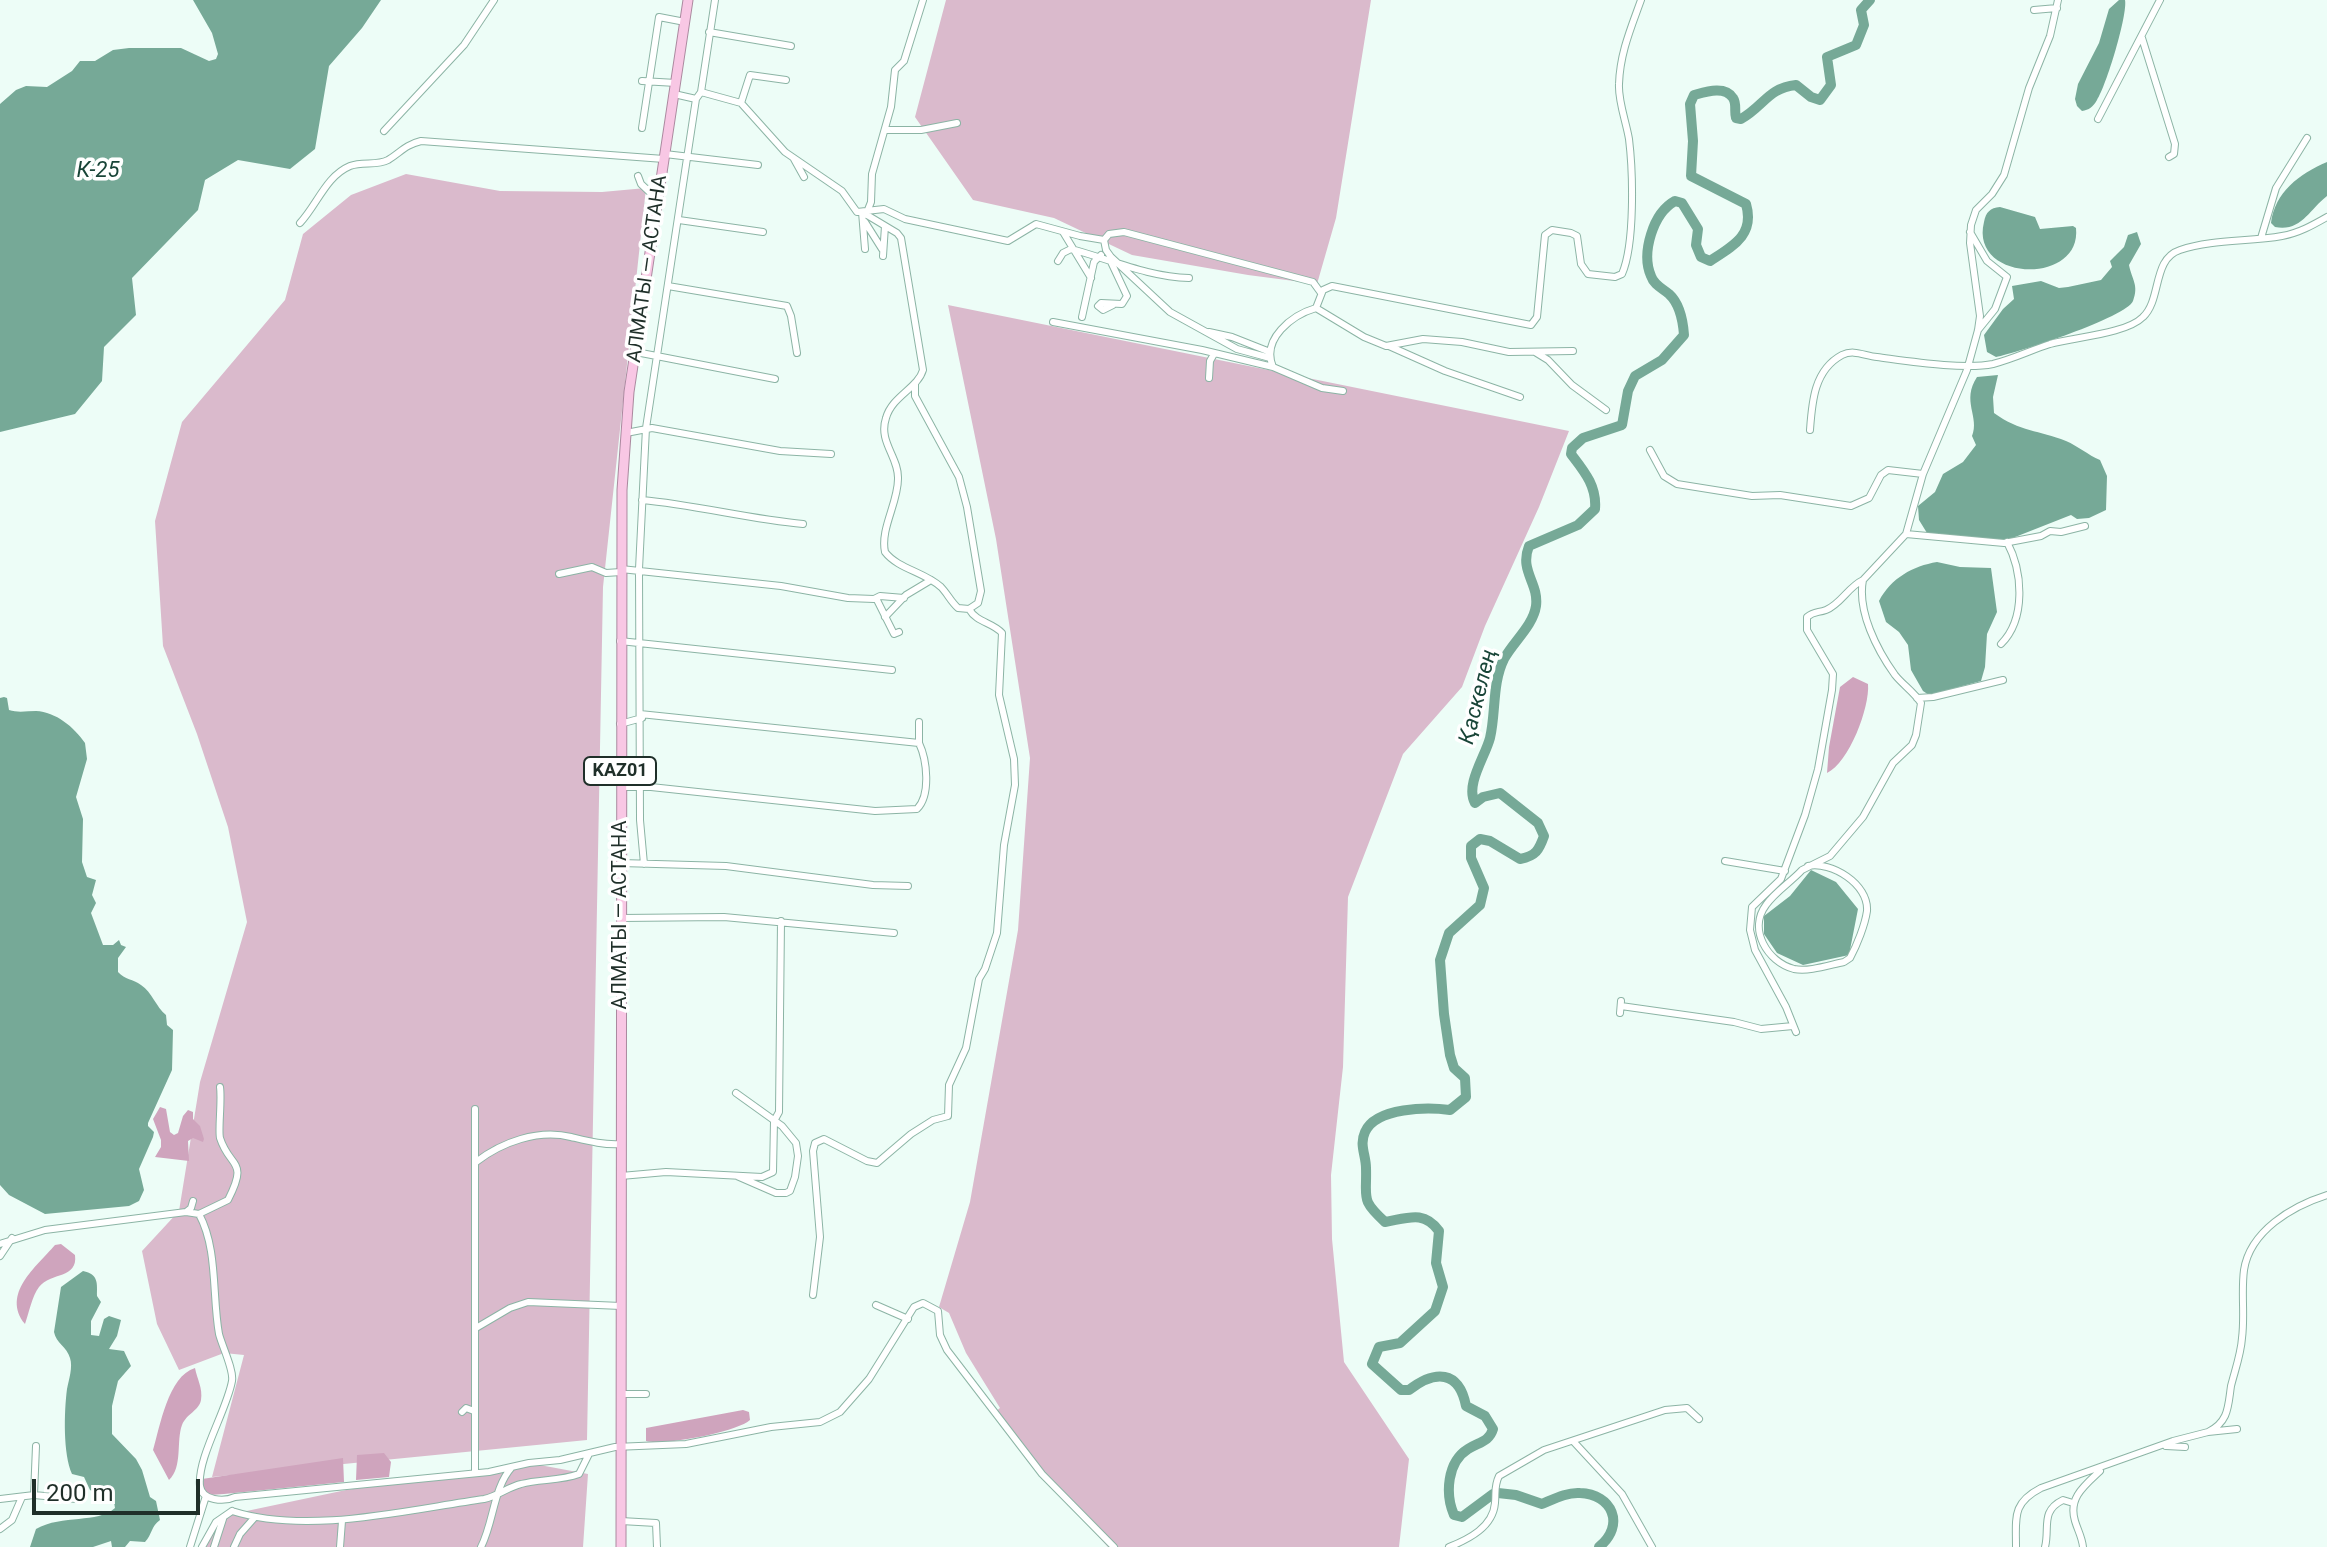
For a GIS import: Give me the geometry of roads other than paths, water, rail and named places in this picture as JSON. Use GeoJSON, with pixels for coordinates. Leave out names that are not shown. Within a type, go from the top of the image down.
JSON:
{"type":"FeatureCollection","features":[{"type":"Feature","properties":{"kind":"highway","name":"АЛМАТЫ — АСТАНА"},"geometry":{"type":"LineString","coordinates":[[621,1547],[620,641],[626,433],[688,0]]}},
{"type":"Feature","properties":{"kind":"street"},"geometry":{"type":"LineString","coordinates":[[384,131],[464,45],[494,0]]}},
{"type":"Feature","properties":{"kind":"street"},"geometry":{"type":"LineString","coordinates":[[644,864],[640,815],[639,569],[646,428],[715,0]]}},
{"type":"Feature","properties":{"kind":"street"},"geometry":{"type":"LineString","coordinates":[[865,249],[864,215],[871,202],[872,174],[886,130],[895,70],[904,61],[923,0]]}},
{"type":"Feature","properties":{"kind":"street"},"geometry":{"type":"LineString","coordinates":[[1273,367],[1270,355],[1273,341],[1281,329],[1316,308],[1326,287],[1531,325],[1537,317],[1545,235],[1552,230],[1577,236],[1581,264],[1588,274],[1615,277],[1622,274],[1630,230],[1631,184],[1629,139],[1618,87],[1625,40],[1641,0]]}},
{"type":"Feature","properties":{"kind":"street"},"geometry":{"type":"LineString","coordinates":[[2098,119],[2160,0]]}},
{"type":"Feature","properties":{"kind":"street"},"geometry":{"type":"LineString","coordinates":[[1621,1007],[1734,1022],[1761,1029],[1794,1029],[1755,950],[1750,930],[1752,907],[1778,883],[1785,871],[1815,781],[1833,674],[1807,630],[1807,617],[1812,612],[1829,608],[1852,585],[1863,580],[1906,534],[1923,474],[1969,365],[1978,330],[1980,316],[1970,231],[1976,210],[1992,194],[2004,175],[2058,4],[2034,10]]}},
{"type":"Feature","properties":{"kind":"street"},"geometry":{"type":"LineString","coordinates":[[642,128],[645,81],[659,17],[685,22]]}},
{"type":"Feature","properties":{"kind":"street"},"geometry":{"type":"LineString","coordinates":[[709,32],[791,46]]}},
{"type":"Feature","properties":{"kind":"street"},"geometry":{"type":"LineString","coordinates":[[2142,38],[2175,144],[2174,154],[2169,157]]}},
{"type":"Feature","properties":{"kind":"street"},"geometry":{"type":"LineString","coordinates":[[741,103],[750,75],[786,80]]}},
{"type":"Feature","properties":{"kind":"street"},"geometry":{"type":"LineString","coordinates":[[645,81],[676,83]]}},
{"type":"Feature","properties":{"kind":"street"},"geometry":{"type":"LineString","coordinates":[[674,94],[741,103],[779,146],[842,191],[855,211],[901,238],[923,370],[921,377],[893,403],[885,420],[884,438],[898,478],[883,548],[890,559],[942,588],[955,606],[969,609],[978,603],[981,591],[964,494],[955,466],[915,396],[915,383]]}},
{"type":"Feature","properties":{"kind":"street"},"geometry":{"type":"LineString","coordinates":[[886,130],[921,130],[957,123]]}},
{"type":"Feature","properties":{"kind":"street"},"geometry":{"type":"LineString","coordinates":[[2261,238],[2276,188],[2307,138]]}},
{"type":"Feature","properties":{"kind":"street"},"geometry":{"type":"LineString","coordinates":[[300,223],[314,208],[325,188],[343,170],[353,165],[387,160],[403,147],[421,141],[689,157],[758,165]]}},
{"type":"Feature","properties":{"kind":"street"},"geometry":{"type":"LineString","coordinates":[[794,159],[804,177]]}},
{"type":"Feature","properties":{"kind":"street"},"geometry":{"type":"LineString","coordinates":[[638,176],[641,184],[658,201]]}},
{"type":"Feature","properties":{"kind":"street"},"geometry":{"type":"LineString","coordinates":[[864,215],[884,209],[905,219],[1008,241],[1033,224],[1104,240]]}},
{"type":"Feature","properties":{"kind":"street"},"geometry":{"type":"LineString","coordinates":[[864,215],[882,253],[885,226]]}},
{"type":"Feature","properties":{"kind":"street"},"geometry":{"type":"LineString","coordinates":[[1810,430],[1815,387],[1841,355],[1855,352],[1969,365],[2002,361],[2053,343],[2127,326],[2143,317],[2150,308],[2161,270],[2170,255],[2179,250],[2284,236],[2327,217]]}},
{"type":"Feature","properties":{"kind":"street"},"geometry":{"type":"LineString","coordinates":[[679,220],[763,232]]}},
{"type":"Feature","properties":{"kind":"street"},"geometry":{"type":"LineString","coordinates":[[1970,231],[1987,261],[2007,277],[1995,309],[1978,330]]}},
{"type":"Feature","properties":{"kind":"street"},"geometry":{"type":"LineString","coordinates":[[1063,232],[1091,278]]}},
{"type":"Feature","properties":{"kind":"street"},"geometry":{"type":"LineString","coordinates":[[1104,240],[1109,234],[1119,232],[1149,237],[1313,282],[1321,293]]}},
{"type":"Feature","properties":{"kind":"street"},"geometry":{"type":"LineString","coordinates":[[1104,240],[1106,250],[1115,263],[1170,312],[1237,349],[1270,355]]}},
{"type":"Feature","properties":{"kind":"street"},"geometry":{"type":"LineString","coordinates":[[1058,261],[1063,253],[1071,249],[1115,263],[1189,278]]}},
{"type":"Feature","properties":{"kind":"street"},"geometry":{"type":"LineString","coordinates":[[1082,317],[1094,262],[1106,250]]}},
{"type":"Feature","properties":{"kind":"street"},"geometry":{"type":"LineString","coordinates":[[1113,305],[1122,304],[1127,296],[1115,263]]}},
{"type":"Feature","properties":{"kind":"street"},"geometry":{"type":"LineString","coordinates":[[668,286],[787,306],[797,353]]}},
{"type":"Feature","properties":{"kind":"street"},"geometry":{"type":"LineString","coordinates":[[1316,308],[1364,337],[1445,371],[1520,397]]}},
{"type":"Feature","properties":{"kind":"street"},"geometry":{"type":"LineString","coordinates":[[1053,322],[1202,350],[1273,367],[1322,388],[1343,391]]}},
{"type":"Feature","properties":{"kind":"street"},"geometry":{"type":"LineString","coordinates":[[1207,332],[1261,347],[1270,355]]}},
{"type":"Feature","properties":{"kind":"street"},"geometry":{"type":"LineString","coordinates":[[1389,346],[1423,339],[1462,342],[1509,352],[1573,351]]}},
{"type":"Feature","properties":{"kind":"street"},"geometry":{"type":"LineString","coordinates":[[1261,347],[1273,341]]}},
{"type":"Feature","properties":{"kind":"street"},"geometry":{"type":"LineString","coordinates":[[1532,351],[1548,360],[1572,385],[1606,410]]}},
{"type":"Feature","properties":{"kind":"street"},"geometry":{"type":"LineString","coordinates":[[636,352],[775,379]]}},
{"type":"Feature","properties":{"kind":"street"},"geometry":{"type":"LineString","coordinates":[[1209,378],[1210,361],[1214,354]]}},
{"type":"Feature","properties":{"kind":"street"},"geometry":{"type":"LineString","coordinates":[[626,433],[646,428],[780,451],[831,454]]}},
{"type":"Feature","properties":{"kind":"street"},"geometry":{"type":"LineString","coordinates":[[1650,450],[1664,476],[1677,484],[1752,496],[1780,495],[1851,506],[1869,498],[1881,475],[1888,470],[1923,474]]}},
{"type":"Feature","properties":{"kind":"street"},"geometry":{"type":"LineString","coordinates":[[642,500],[699,506],[760,520],[803,524]]}},
{"type":"Feature","properties":{"kind":"street"},"geometry":{"type":"LineString","coordinates":[[1906,534],[2007,542],[2085,526]]}},
{"type":"Feature","properties":{"kind":"street"},"geometry":{"type":"LineString","coordinates":[[2001,644],[2018,618],[2019,605],[2018,577],[2007,542]]}},
{"type":"Feature","properties":{"kind":"street"},"geometry":{"type":"LineString","coordinates":[[559,574],[592,567],[606,573],[639,569],[781,586],[841,597],[904,598]]}},
{"type":"Feature","properties":{"kind":"street"},"geometry":{"type":"LineString","coordinates":[[885,617],[904,598],[931,580]]}},
{"type":"Feature","properties":{"kind":"street"},"geometry":{"type":"LineString","coordinates":[[1808,866],[1820,865],[1838,871],[1853,883],[1866,906],[1852,954],[1844,962],[1799,970],[1774,959],[1763,944],[1759,924],[1766,905],[1808,866],[1830,856],[1863,817],[1893,763],[1912,745],[1921,709],[1917,698],[1893,673],[1876,639],[1864,611],[1863,580]]}},
{"type":"Feature","properties":{"kind":"street"},"geometry":{"type":"LineString","coordinates":[[876,598],[894,634],[899,632]]}},
{"type":"Feature","properties":{"kind":"street"},"geometry":{"type":"LineString","coordinates":[[813,1295],[820,1237],[813,1151],[817,1140],[824,1139],[877,1163],[911,1134],[949,1114],[949,1085],[966,1048],[979,979],[997,933],[1004,845],[1015,785],[1014,759],[999,695],[1002,633],[979,621],[969,609]]}},
{"type":"Feature","properties":{"kind":"street"},"geometry":{"type":"LineString","coordinates":[[620,641],[892,670]]}},
{"type":"Feature","properties":{"kind":"street"},"geometry":{"type":"LineString","coordinates":[[1917,698],[2003,680]]}},
{"type":"Feature","properties":{"kind":"street"},"geometry":{"type":"LineString","coordinates":[[620,724],[649,715],[919,743]]}},
{"type":"Feature","properties":{"kind":"street"},"geometry":{"type":"LineString","coordinates":[[620,787],[641,786],[865,811],[911,811],[923,803],[925,797],[919,722]]}},
{"type":"Feature","properties":{"kind":"street"},"geometry":{"type":"LineString","coordinates":[[620,775],[640,775]]}},
{"type":"Feature","properties":{"kind":"street"},"geometry":{"type":"LineString","coordinates":[[620,815],[640,815]]}},
{"type":"Feature","properties":{"kind":"street"},"geometry":{"type":"LineString","coordinates":[[1830,856],[1838,871]]}},
{"type":"Feature","properties":{"kind":"street"},"geometry":{"type":"LineString","coordinates":[[1725,861],[1785,871]]}},
{"type":"Feature","properties":{"kind":"street"},"geometry":{"type":"LineString","coordinates":[[620,863],[726,866],[873,885],[908,886]]}},
{"type":"Feature","properties":{"kind":"street"},"geometry":{"type":"LineString","coordinates":[[621,918],[696,916],[894,933]]}},
{"type":"Feature","properties":{"kind":"street"},"geometry":{"type":"LineString","coordinates":[[621,1176],[666,1172],[765,1176],[773,1172],[774,1121],[779,1112],[781,921]]}},
{"type":"Feature","properties":{"kind":"street"},"geometry":{"type":"LineString","coordinates":[[0,1244],[12,1238],[70,1226],[186,1212],[199,1214],[228,1200],[238,1172],[219,1135],[222,1113],[220,1087]]}},
{"type":"Feature","properties":{"kind":"street"},"geometry":{"type":"LineString","coordinates":[[736,1093],[782,1126],[796,1143],[798,1156],[790,1191],[782,1194],[750,1184],[737,1176]]}},
{"type":"Feature","properties":{"kind":"street"},"geometry":{"type":"LineString","coordinates":[[475,1109],[475,1473]]}},
{"type":"Feature","properties":{"kind":"street"},"geometry":{"type":"LineString","coordinates":[[476,1162],[499,1148],[529,1136],[558,1135],[602,1145],[621,1144]]}},
{"type":"Feature","properties":{"kind":"street"},"geometry":{"type":"LineString","coordinates":[[795,1177],[815,1179]]}},
{"type":"Feature","properties":{"kind":"street"},"geometry":{"type":"LineString","coordinates":[[2208,1432],[2222,1423],[2228,1409],[2243,1337],[2242,1288],[2250,1248],[2263,1232],[2282,1218],[2327,1195]]}},
{"type":"Feature","properties":{"kind":"street"},"geometry":{"type":"LineString","coordinates":[[186,1212],[193,1201]]}},
{"type":"Feature","properties":{"kind":"street"},"geometry":{"type":"LineString","coordinates":[[199,1214],[208,1239],[218,1327],[232,1380],[203,1466],[200,1488],[206,1496],[229,1500],[304,1489],[475,1473],[621,1447],[686,1444],[827,1420],[840,1412],[869,1379],[914,1307],[923,1303],[938,1311],[940,1335],[947,1350],[1042,1474],[1114,1547]]}},
{"type":"Feature","properties":{"kind":"street"},"geometry":{"type":"LineString","coordinates":[[0,1256],[12,1238]]}},
{"type":"Feature","properties":{"kind":"street"},"geometry":{"type":"LineString","coordinates":[[476,1328],[518,1304],[536,1301],[621,1306]]}},
{"type":"Feature","properties":{"kind":"street"},"geometry":{"type":"LineString","coordinates":[[876,1305],[908,1319]]}},
{"type":"Feature","properties":{"kind":"street"},"geometry":{"type":"LineString","coordinates":[[621,1394],[646,1394]]}},
{"type":"Feature","properties":{"kind":"street"},"geometry":{"type":"LineString","coordinates":[[462,1412],[466,1408],[474,1411]]}},
{"type":"Feature","properties":{"kind":"street"},"geometry":{"type":"LineString","coordinates":[[1449,1547],[1476,1535],[1494,1511],[1496,1481],[1544,1450],[1665,1410],[1687,1408],[1699,1419]]}},
{"type":"Feature","properties":{"kind":"street"},"geometry":{"type":"LineString","coordinates":[[2016,1547],[2018,1511],[2023,1498],[2041,1488],[2162,1445],[2208,1432],[2237,1429]]}},
{"type":"Feature","properties":{"kind":"street"},"geometry":{"type":"LineString","coordinates":[[1573,1441],[1622,1494],[1652,1547]]}},
{"type":"Feature","properties":{"kind":"street"},"geometry":{"type":"LineString","coordinates":[[2162,1445],[2185,1447]]}},
{"type":"Feature","properties":{"kind":"street"},"geometry":{"type":"LineString","coordinates":[[34,1495],[36,1446]]}},
{"type":"Feature","properties":{"kind":"street"},"geometry":{"type":"LineString","coordinates":[[202,1547],[216,1522],[228,1513],[317,1522],[342,1521],[497,1496],[520,1484],[555,1481],[579,1474],[589,1454]]}},
{"type":"Feature","properties":{"kind":"street"},"geometry":{"type":"LineString","coordinates":[[481,1547],[489,1532],[497,1496],[512,1467]]}},
{"type":"Feature","properties":{"kind":"street"},"geometry":{"type":"LineString","coordinates":[[2083,1547],[2073,1503],[2078,1493],[2102,1468]]}},
{"type":"Feature","properties":{"kind":"street"},"geometry":{"type":"LineString","coordinates":[[0,1499],[34,1495],[76,1499]]}},
{"type":"Feature","properties":{"kind":"street"},"geometry":{"type":"LineString","coordinates":[[190,1547],[206,1496]]}},
{"type":"Feature","properties":{"kind":"street"},"geometry":{"type":"LineString","coordinates":[[0,1529],[12,1520],[22,1497]]}},
{"type":"Feature","properties":{"kind":"street"},"geometry":{"type":"LineString","coordinates":[[214,1547],[228,1513],[229,1500]]}},
{"type":"Feature","properties":{"kind":"street"},"geometry":{"type":"LineString","coordinates":[[2045,1547],[2049,1511],[2063,1500],[2073,1503]]}},
{"type":"Feature","properties":{"kind":"street"},"geometry":{"type":"LineString","coordinates":[[234,1547],[240,1534],[255,1517]]}},
{"type":"Feature","properties":{"kind":"street"},"geometry":{"type":"LineString","coordinates":[[621,1521],[656,1523],[666,1520]]}},
{"type":"Feature","properties":{"kind":"street"},"geometry":{"type":"LineString","coordinates":[[340,1547],[342,1521]]}},
{"type":"Feature","properties":{"kind":"street"},"geometry":{"type":"LineString","coordinates":[[656,1523],[657,1547]]}},
{"type":"Feature","properties":{"kind":"water","name":"К-25"},"geometry":{"type":"Polygon","coordinates":[[[193,0],[381,0],[362,28],[329,66],[315,149],[290,169],[238,160],[205,180],[198,210],[132,278],[136,315],[104,347],[102,381],[75,414],[0,432],[0,104],[16,90],[26,86],[47,87],[72,71],[80,61],[95,61],[113,50],[181,48],[209,61],[216,59],[218,54],[212,33],[193,0]]]}},
{"type":"Feature","properties":{"kind":"water"},"geometry":{"type":"Polygon","coordinates":[[[2119,0],[2125,0],[2125,8],[2111,66],[2101,93],[2091,108],[2082,111],[2075,99],[2078,84],[2099,43],[2109,9],[2119,0]]]}},
{"type":"Feature","properties":{"kind":"water"},"geometry":{"type":"Polygon","coordinates":[[[2327,162],[2327,196],[2298,223],[2284,228],[2275,227],[2271,223],[2273,212],[2283,193],[2298,178],[2327,162]]]}},
{"type":"Feature","properties":{"kind":"water"},"geometry":{"type":"Polygon","coordinates":[[[2000,207],[2035,217],[2040,229],[2073,226],[2076,228],[2073,247],[2062,260],[2046,267],[2027,269],[2008,266],[1993,256],[1984,242],[1986,216],[2000,207]]]}},
{"type":"Feature","properties":{"kind":"water"},"geometry":{"type":"Polygon","coordinates":[[[2137,232],[2141,244],[2129,265],[2135,295],[2126,308],[2093,325],[2025,349],[1996,357],[1987,352],[1984,335],[2014,299],[2012,286],[2041,281],[2059,288],[2101,280],[2112,267],[2110,261],[2124,247],[2128,235],[2137,232]]]}},
{"type":"Feature","properties":{"kind":"water"},"geometry":{"type":"Polygon","coordinates":[[[1998,375],[1993,397],[1994,413],[2021,427],[2066,441],[2100,460],[2107,476],[2106,510],[2089,518],[2077,519],[2071,515],[2005,541],[1927,533],[1919,520],[1918,506],[1935,492],[1943,474],[1963,462],[1976,445],[1972,436],[1974,422],[1970,401],[1973,386],[1977,377],[1998,375]]]}},
{"type":"Feature","properties":{"kind":"water"},"geometry":{"type":"Polygon","coordinates":[[[1937,562],[1960,567],[1991,568],[1997,612],[1987,634],[1981,681],[1929,695],[1923,691],[1911,670],[1908,645],[1899,632],[1886,622],[1879,601],[1904,574],[1937,562]]]}},
{"type":"Feature","properties":{"kind":"water"},"geometry":{"type":"Polygon","coordinates":[[[0,698],[7,698],[9,710],[51,714],[76,731],[85,743],[87,759],[76,797],[83,819],[82,862],[87,877],[96,880],[92,895],[96,903],[91,913],[103,945],[113,945],[119,940],[126,947],[118,958],[118,972],[145,988],[166,1015],[167,1025],[173,1030],[172,1070],[148,1123],[154,1132],[139,1169],[144,1190],[139,1201],[129,1206],[45,1214],[9,1195],[0,1185],[0,698]]]}},
{"type":"Feature","properties":{"kind":"water"},"geometry":{"type":"Polygon","coordinates":[[[1811,870],[1836,882],[1858,909],[1849,955],[1803,965],[1777,953],[1764,934],[1764,916],[1790,896],[1811,870]]]}},
{"type":"Feature","properties":{"kind":"water"},"geometry":{"type":"Polygon","coordinates":[[[83,1271],[94,1277],[101,1302],[91,1321],[91,1335],[99,1336],[104,1319],[109,1316],[121,1320],[117,1336],[109,1349],[124,1351],[131,1366],[118,1381],[112,1406],[112,1434],[136,1459],[150,1497],[156,1501],[160,1520],[145,1542],[130,1541],[125,1547],[112,1547],[111,1541],[93,1547],[30,1547],[36,1529],[46,1524],[99,1516],[115,1508],[114,1502],[90,1490],[84,1477],[72,1474],[67,1456],[65,1409],[71,1362],[54,1332],[61,1287],[83,1271]]]}},
{"type":"Feature","properties":{"kind":"waterway","name":"Қаскелең"},"geometry":{"type":"LineString","coordinates":[[1493,1494],[1462,1517],[1454,1515],[1449,1498],[1452,1470],[1461,1455],[1486,1439],[1493,1429],[1485,1416],[1466,1406],[1458,1386],[1452,1380],[1437,1377],[1409,1390],[1401,1390],[1372,1364],[1379,1347],[1400,1343],[1435,1311],[1443,1287],[1436,1263],[1439,1231],[1433,1224],[1415,1217],[1385,1222],[1368,1203],[1363,1137],[1371,1124],[1391,1113],[1416,1109],[1450,1110],[1466,1097],[1465,1078],[1454,1068],[1450,1055],[1440,960],[1449,933],[1480,905],[1484,888],[1471,858],[1471,846],[1480,839],[1490,841],[1520,859],[1536,852],[1544,836],[1538,823],[1500,793],[1483,797],[1475,803],[1472,788],[1490,738],[1500,668],[1531,620],[1536,606],[1535,590],[1526,563],[1529,546],[1578,525],[1595,509],[1592,486],[1571,454],[1572,448],[1583,438],[1622,425],[1628,391],[1635,376],[1662,360],[1684,335],[1676,303],[1654,282],[1648,267],[1648,245],[1655,224],[1667,207],[1675,201],[1682,203],[1698,229],[1696,245],[1701,257],[1710,261],[1745,232],[1746,204],[1691,176],[1693,141],[1690,104],[1694,95],[1715,90],[1729,94],[1734,100],[1736,118],[1741,119],[1772,94],[1787,87],[1796,85],[1820,100],[1831,85],[1827,57],[1856,45],[1864,25],[1861,10],[1870,0]]}},
{"type":"Feature","properties":{"kind":"waterway","name":"Қаскелең"},"geometry":{"type":"LineString","coordinates":[[1498,1493],[1516,1495],[1542,1504],[1575,1493],[1600,1499],[1612,1512],[1613,1521],[1612,1529],[1599,1547]]}}]}
